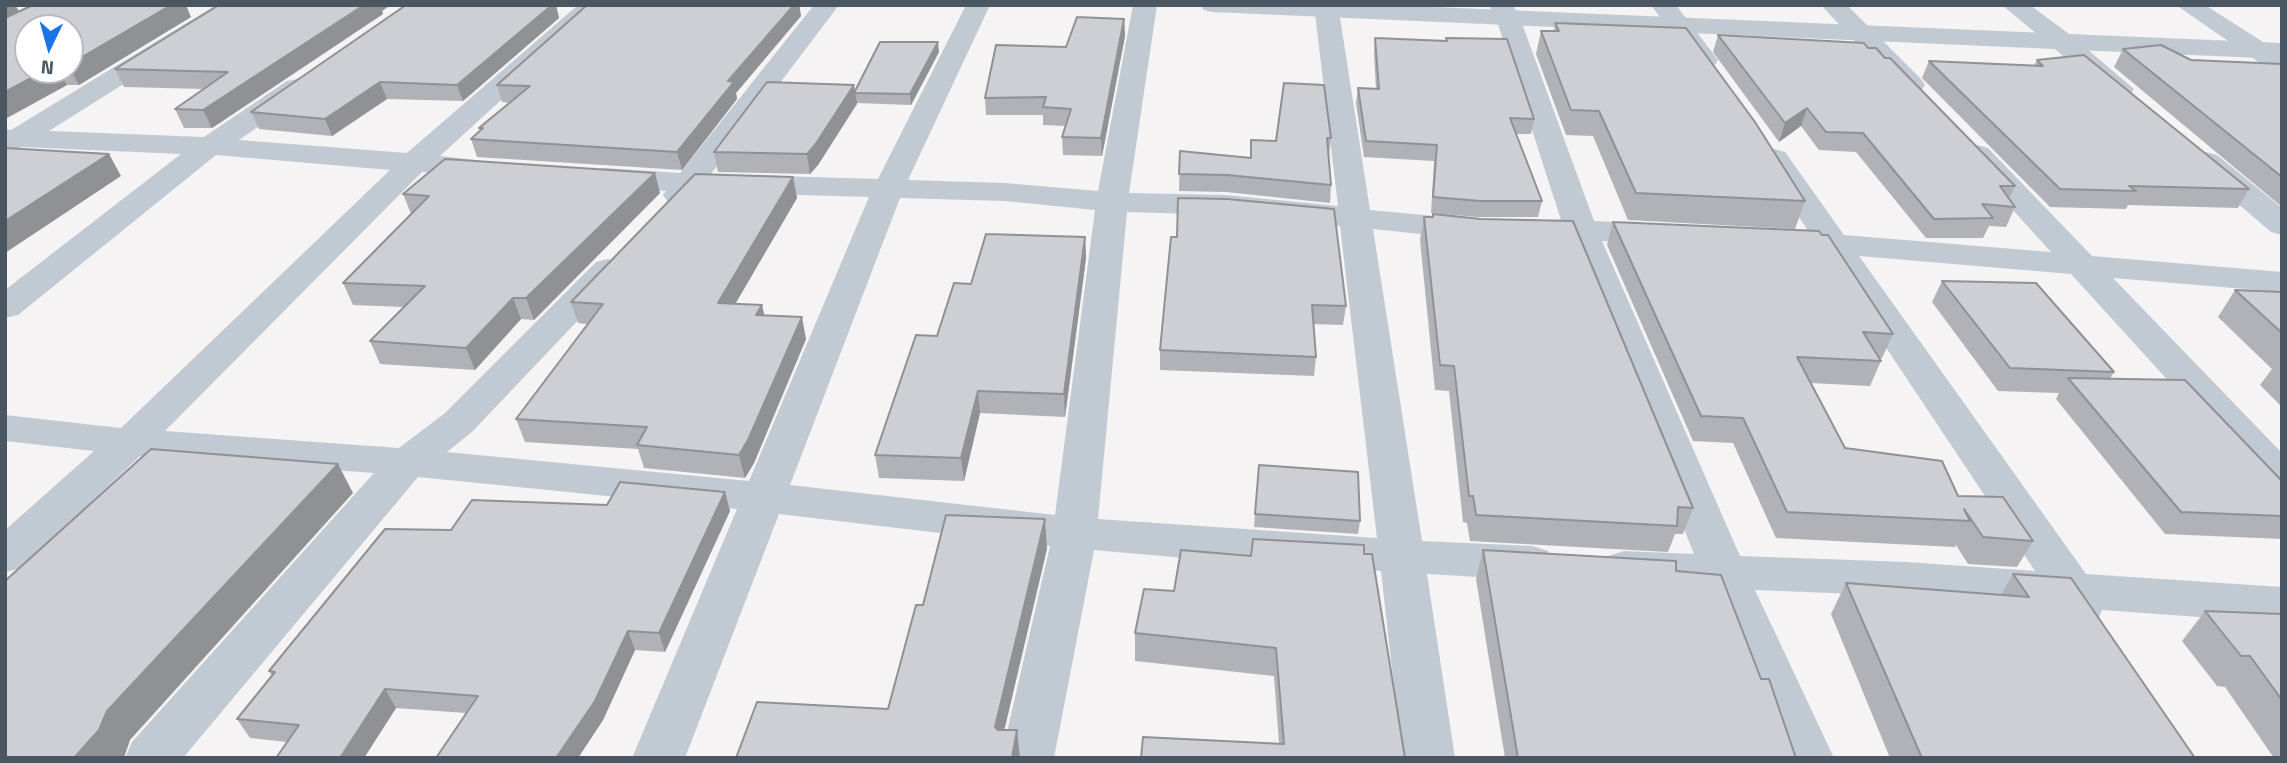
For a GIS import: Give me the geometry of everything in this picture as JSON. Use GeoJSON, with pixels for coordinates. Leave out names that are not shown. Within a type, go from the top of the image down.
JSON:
{"type":"FeatureCollection","features":[{"type":"Feature","properties":{"kind":"street"},"geometry":{"type":"LineString","coordinates":[[9,141],[233,5]]}},
{"type":"Feature","properties":{"kind":"street"},"geometry":{"type":"LineString","coordinates":[[5,556],[130,442],[413,164],[593,5]]}},
{"type":"Feature","properties":{"kind":"street"},"geometry":{"type":"LineString","coordinates":[[151,758],[408,462],[459,422],[691,183],[827,5]]}},
{"type":"Feature","properties":{"kind":"street"},"geometry":{"type":"LineString","coordinates":[[658,758],[888,189],[978,5]]}},
{"type":"Feature","properties":{"kind":"street"},"geometry":{"type":"LineString","coordinates":[[1027,758],[1075,533],[1112,202],[1145,5]]}},
{"type":"Feature","properties":{"kind":"street"},"geometry":{"type":"LineString","coordinates":[[1212,5],[1672,15],[1861,33],[2270,50]]}},
{"type":"Feature","properties":{"kind":"street"},"geometry":{"type":"LineString","coordinates":[[1833,5],[1928,103]]}},
{"type":"Feature","properties":{"kind":"street"},"geometry":{"type":"LineString","coordinates":[[2014,5],[2064,41],[2136,103]]}},
{"type":"Feature","properties":{"kind":"street"},"geometry":{"type":"LineString","coordinates":[[2188,5],[2270,50],[2282,66]]}},
{"type":"Feature","properties":{"kind":"street"},"geometry":{"type":"LineString","coordinates":[[1327,8],[1429,758]]}},
{"type":"Feature","properties":{"kind":"street"},"geometry":{"type":"LineString","coordinates":[[1505,11],[1581,230],[1725,573],[1808,758]]}},
{"type":"Feature","properties":{"kind":"street"},"geometry":{"type":"LineString","coordinates":[[1672,15],[1726,90]]}},
{"type":"Feature","properties":{"kind":"street"},"geometry":{"type":"LineString","coordinates":[[5,307],[210,146],[325,68]]}},
{"type":"Feature","properties":{"kind":"street"},"geometry":{"type":"LineString","coordinates":[[1757,134],[2102,634]]}},
{"type":"Feature","properties":{"kind":"street"},"geometry":{"type":"LineString","coordinates":[[1957,134],[2083,264],[2282,479]]}},
{"type":"Feature","properties":{"kind":"street"},"geometry":{"type":"LineString","coordinates":[[9,141],[210,146],[524,171]]}},
{"type":"Feature","properties":{"kind":"street"},"geometry":{"type":"LineString","coordinates":[[2188,147],[2282,225]]}},
{"type":"Feature","properties":{"kind":"street"},"geometry":{"type":"LineString","coordinates":[[580,175],[691,183],[1005,192],[1112,202],[1226,205],[1477,230],[1581,230],[1688,236]]}},
{"type":"Feature","properties":{"kind":"street"},"geometry":{"type":"LineString","coordinates":[[1754,239],[1834,243],[2282,282]]}},
{"type":"Feature","properties":{"kind":"street"},"geometry":{"type":"LineString","coordinates":[[5,428],[130,442],[408,462],[763,497],[1075,533],[1253,548],[1725,573],[1908,579],[2282,605]]}},
{"type":"Feature","properties":{"kind":"building"},"geometry":{"type":"Polygon","coordinates":[[[33,5],[171,5],[84,56],[84,14],[14,14],[14,84],[20,84],[5,92],[5,18],[33,5]]]}},
{"type":"Feature","properties":{"kind":"building"},"geometry":{"type":"Polygon","coordinates":[[[219,5],[364,5],[203,110],[175,109],[228,72],[115,69],[219,5]]]}},
{"type":"Feature","properties":{"kind":"building"},"geometry":{"type":"Polygon","coordinates":[[[406,5],[552,5],[457,85],[380,82],[325,119],[251,112],[406,5]]]}},
{"type":"Feature","properties":{"kind":"building"},"geometry":{"type":"Polygon","coordinates":[[[587,5],[794,5],[728,81],[734,82],[677,152],[471,139],[483,128],[479,128],[530,86],[497,85],[587,5]]]}},
{"type":"Feature","properties":{"kind":"building"},"geometry":{"type":"Polygon","coordinates":[[[1077,17],[1124,19],[1101,138],[1062,137],[1071,109],[1043,107],[1046,97],[985,98],[996,45],[1066,47],[1077,17]]]}},
{"type":"Feature","properties":{"kind":"building"},"geometry":{"type":"Polygon","coordinates":[[[1555,23],[1686,28],[1755,122],[1805,201],[1636,193],[1599,111],[1571,110],[1541,31],[1559,31],[1555,23]]]}},
{"type":"Feature","properties":{"kind":"building"},"geometry":{"type":"Polygon","coordinates":[[[1718,35],[1864,43],[1868,48],[1876,48],[1885,58],[1890,58],[2015,186],[2000,186],[2015,207],[1982,204],[1993,218],[1934,219],[1863,133],[1826,132],[1807,108],[1785,123],[1718,35]]]}},
{"type":"Feature","properties":{"kind":"building"},"geometry":{"type":"Polygon","coordinates":[[[1375,38],[1447,41],[1446,38],[1507,39],[1534,119],[1510,118],[1542,201],[1480,201],[1433,197],[1437,145],[1366,141],[1358,88],[1379,89],[1375,38]]]}},
{"type":"Feature","properties":{"kind":"building"},"geometry":{"type":"Polygon","coordinates":[[[880,42],[938,42],[910,94],[855,93],[880,42]]]}},
{"type":"Feature","properties":{"kind":"building"},"geometry":{"type":"Polygon","coordinates":[[[2161,45],[2191,60],[2282,64],[2282,177],[2123,49],[2161,45]]]}},
{"type":"Feature","properties":{"kind":"building"},"geometry":{"type":"Polygon","coordinates":[[[2084,55],[2249,189],[2129,186],[2136,191],[2060,189],[1929,61],[2043,66],[2037,60],[2084,55]]]}},
{"type":"Feature","properties":{"kind":"building"},"geometry":{"type":"Polygon","coordinates":[[[767,82],[854,85],[807,154],[714,152],[767,82]]]}},
{"type":"Feature","properties":{"kind":"building"},"geometry":{"type":"Polygon","coordinates":[[[1284,83],[1324,85],[1331,138],[1327,138],[1331,185],[1227,175],[1179,174],[1180,151],[1251,158],[1251,140],[1276,141],[1284,83]]]}},
{"type":"Feature","properties":{"kind":"building"},"geometry":{"type":"Polygon","coordinates":[[[5,148],[109,154],[5,221],[5,148]]]}},
{"type":"Feature","properties":{"kind":"building"},"geometry":{"type":"Polygon","coordinates":[[[445,159],[655,173],[526,298],[513,298],[466,348],[370,341],[425,286],[343,283],[429,196],[403,194],[445,159]]]}},
{"type":"Feature","properties":{"kind":"building"},"geometry":{"type":"Polygon","coordinates":[[[695,174],[793,177],[718,303],[762,305],[756,315],[802,317],[739,455],[637,445],[647,427],[516,419],[603,304],[571,302],[695,174]]]}},
{"type":"Feature","properties":{"kind":"building"},"geometry":{"type":"Polygon","coordinates":[[[1178,198],[1227,199],[1334,209],[1346,306],[1312,305],[1316,357],[1160,350],[1171,237],[1177,237],[1178,198]]]}},
{"type":"Feature","properties":{"kind":"building"},"geometry":{"type":"Polygon","coordinates":[[[1433,214],[1481,219],[1573,221],[1693,508],[1678,507],[1677,526],[1476,515],[1473,496],[1469,496],[1454,366],[1440,365],[1424,217],[1433,217],[1433,214]]]}},
{"type":"Feature","properties":{"kind":"building"},"geometry":{"type":"Polygon","coordinates":[[[1613,222],[1819,231],[1822,235],[1828,235],[1893,334],[1863,332],[1881,361],[1797,357],[1845,448],[1942,461],[1958,496],[2003,497],[2033,541],[1983,537],[1964,509],[1970,521],[1787,512],[1743,418],[1701,416],[1613,222]]]}},
{"type":"Feature","properties":{"kind":"building"},"geometry":{"type":"Polygon","coordinates":[[[986,234],[1085,237],[1064,394],[978,391],[961,458],[875,455],[916,335],[937,336],[954,283],[971,284],[986,234]]]}},
{"type":"Feature","properties":{"kind":"building"},"geometry":{"type":"Polygon","coordinates":[[[1942,281],[2036,283],[2114,372],[2010,368],[1942,281]]]}},
{"type":"Feature","properties":{"kind":"building"},"geometry":{"type":"Polygon","coordinates":[[[2235,290],[2282,292],[2282,333],[2235,290]]]}},
{"type":"Feature","properties":{"kind":"building"},"geometry":{"type":"Polygon","coordinates":[[[2068,378],[2185,380],[2282,481],[2282,516],[2181,512],[2068,378]]]}},
{"type":"Feature","properties":{"kind":"building"},"geometry":{"type":"Polygon","coordinates":[[[151,449],[338,464],[107,711],[99,730],[74,758],[5,758],[5,581],[151,449]]]}},
{"type":"Feature","properties":{"kind":"building"},"geometry":{"type":"Polygon","coordinates":[[[1259,465],[1358,472],[1360,521],[1255,514],[1259,465]]]}},
{"type":"Feature","properties":{"kind":"building"},"geometry":{"type":"Polygon","coordinates":[[[620,482],[725,492],[659,633],[628,631],[595,701],[556,758],[436,758],[478,696],[385,689],[340,758],[276,758],[299,725],[237,719],[275,672],[269,671],[385,529],[451,530],[472,500],[607,505],[620,482]]]}},
{"type":"Feature","properties":{"kind":"building"},"geometry":{"type":"Polygon","coordinates":[[[946,515],[1045,519],[995,727],[998,730],[1017,730],[1012,758],[736,758],[757,702],[888,709],[916,605],[923,605],[946,515]]]}},
{"type":"Feature","properties":{"kind":"building"},"geometry":{"type":"Polygon","coordinates":[[[1253,539],[1364,545],[1364,554],[1372,554],[1405,758],[1141,758],[1143,737],[1284,744],[1276,648],[1135,633],[1144,589],[1174,591],[1181,550],[1251,556],[1253,539]]]}},
{"type":"Feature","properties":{"kind":"building"},"geometry":{"type":"Polygon","coordinates":[[[1483,550],[1676,561],[1676,571],[1721,575],[1761,679],[1769,679],[1796,758],[1518,758],[1483,550]]]}},
{"type":"Feature","properties":{"kind":"building"},"geometry":{"type":"Polygon","coordinates":[[[2013,574],[2071,578],[2195,758],[1922,758],[1846,583],[2029,597],[2013,574]]]}},
{"type":"Feature","properties":{"kind":"building"},"geometry":{"type":"Polygon","coordinates":[[[2205,611],[2282,614],[2282,700],[2250,656],[2241,656],[2205,611]]]}}]}
